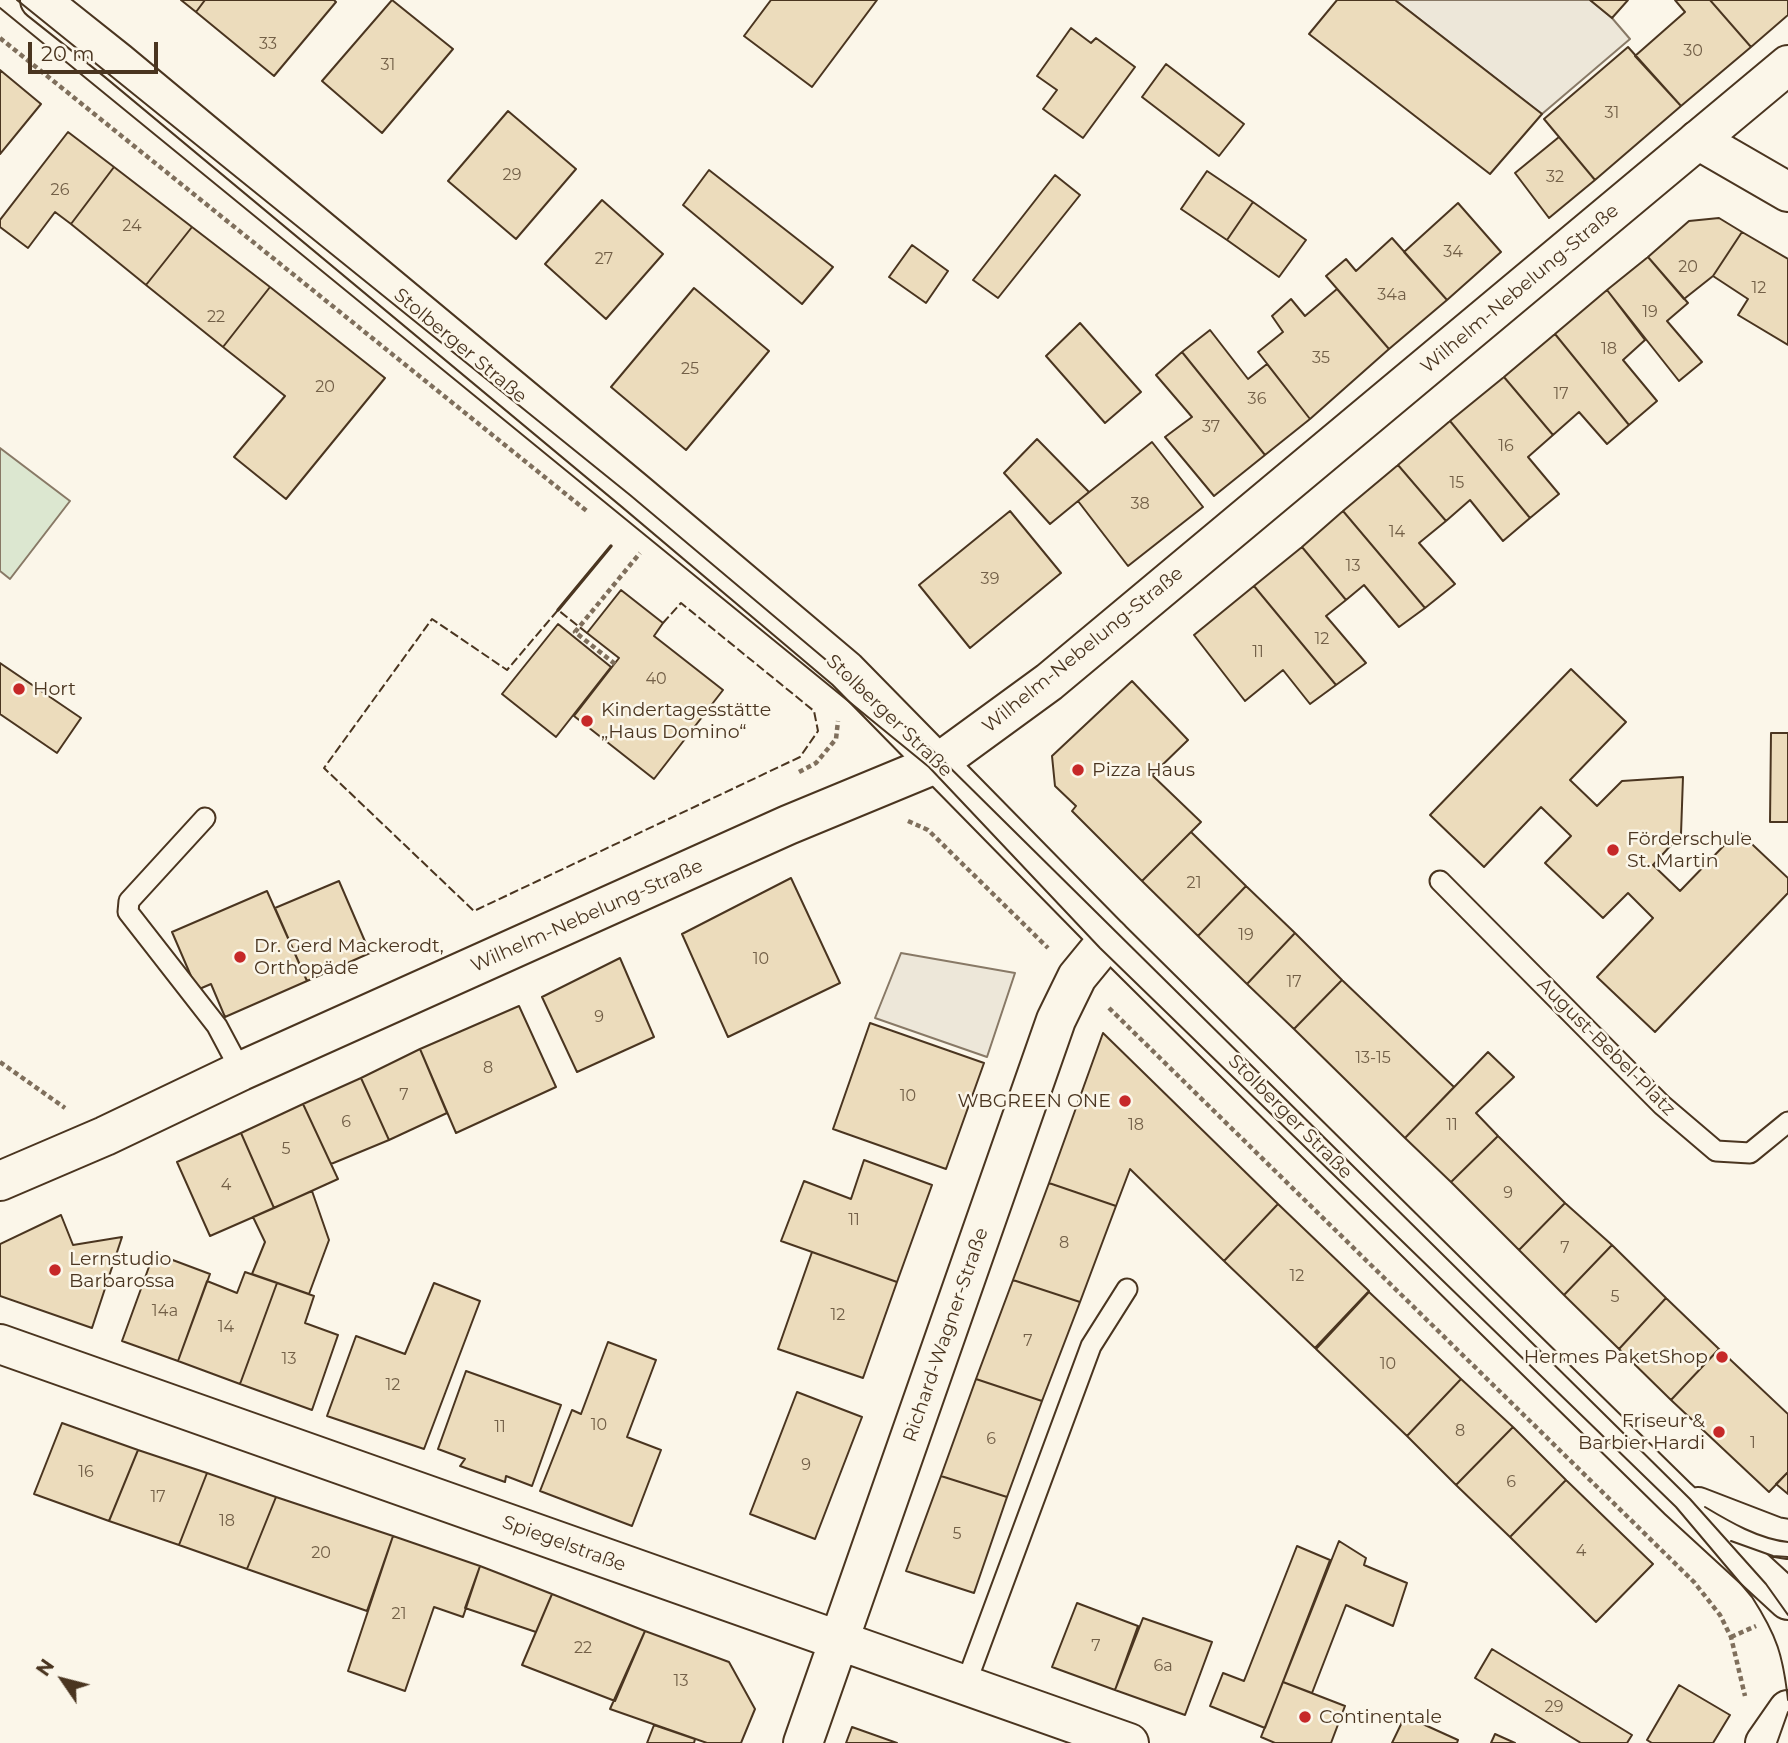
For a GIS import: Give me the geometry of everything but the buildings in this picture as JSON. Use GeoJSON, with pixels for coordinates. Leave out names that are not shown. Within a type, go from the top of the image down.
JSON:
{"type":"FeatureCollection","features":[{"type":"Feature","properties":{"kind":"street","name":"Stolberger Straße"},"geometry":{"type":"LineString","coordinates":[[40,0],[614,474],[846,670],[1110,938],[1678,1499],[1788,1600]]}},
{"type":"Feature","properties":{"kind":"street","name":"Wilhelm-Nebelung-Straße"},"geometry":{"type":"LineString","coordinates":[[0,1181],[105,1136],[241,1071],[778,830],[938,763],[1049,682],[1788,65]]}},
{"type":"Feature","properties":{"kind":"street"},"geometry":{"type":"LineString","coordinates":[[1698,140],[1788,191]]}},
{"type":"Feature","properties":{"kind":"street","name":"Richard-Wagner-Straße"},"geometry":{"type":"LineString","coordinates":[[803,1743],[1056,1020],[1077,977],[1110,938]]}},
{"type":"Feature","properties":{"kind":"street","name":"Spiegelstraße"},"geometry":{"type":"LineString","coordinates":[[0,1344],[1129,1743]]}},
{"type":"Feature","properties":{"kind":"street","name":"Stolberger Straße"},"geometry":{"type":"LineString","coordinates":[[1678,1499],[1776,1537],[1788,1539]]}},
{"type":"Feature","properties":{"kind":"street"},"geometry":{"type":"LineString","coordinates":[[1765,1743],[1788,1710]]}},
{"type":"Feature","properties":{"kind":"lane"},"geometry":{"type":"LineString","coordinates":[[205,818],[129,901],[128,912],[217,1026],[241,1071]]}},
{"type":"Feature","properties":{"kind":"lane","name":"August-Bebel-Platz"},"geometry":{"type":"LineString","coordinates":[[1440,881],[1662,1105],[1716,1152],[1750,1153],[1788,1122]]}},
{"type":"Feature","properties":{"kind":"lane"},"geometry":{"type":"LineString","coordinates":[[965,1686],[1091,1346],[1127,1289]]}},
{"type":"Feature","properties":{"kind":"path"},"geometry":{"type":"LineString","coordinates":[[0,38],[597,519]]}},
{"type":"Feature","properties":{"kind":"path"},"geometry":{"type":"LineString","coordinates":[[629,545],[650,562]]}},
{"type":"Feature","properties":{"kind":"path"},"geometry":{"type":"LineString","coordinates":[[615,664],[575,632],[640,553]]}},
{"type":"Feature","properties":{"kind":"path"},"geometry":{"type":"LineString","coordinates":[[793,775],[816,763],[836,739],[838,719]]}},
{"type":"Feature","properties":{"kind":"path"},"geometry":{"type":"LineString","coordinates":[[900,817],[928,830],[1694,1582],[1720,1615],[1731,1637],[1746,1694],[1741,1704]]}},
{"type":"Feature","properties":{"kind":"path"},"geometry":{"type":"LineString","coordinates":[[0,1062],[52,1098]]}},
{"type":"Feature","properties":{"kind":"green space"},"geometry":{"type":"Polygon","coordinates":[[[0,448],[70,501],[10,579],[0,571],[0,448]]]}},
{"type":"Feature","properties":{"kind":"shaded area"},"geometry":{"type":"Polygon","coordinates":[[[1395,0],[1590,0],[1612,18],[1630,39],[1542,114],[1395,0]]]}},
{"type":"Feature","properties":{"kind":"shaded area"},"geometry":{"type":"Polygon","coordinates":[[[901,953],[1015,973],[987,1057],[875,1018],[901,953]]]}},
{"type":"Feature","properties":{"kind":"tram line"},"geometry":{"type":"LineString","coordinates":[[17,0],[630,495],[926,744],[1690,1499],[1766,1584],[1788,1615]]}},
{"type":"Feature","properties":{"kind":"tram line"},"geometry":{"type":"LineString","coordinates":[[0,8],[929,767],[1100,948],[1676,1507],[1761,1611],[1778,1646],[1788,1700]]}},
{"type":"Feature","properties":{"kind":"tram line"},"geometry":{"type":"LineString","coordinates":[[1705,1507],[1756,1534],[1788,1542]]}},
{"type":"Feature","properties":{"kind":"tram line"},"geometry":{"type":"LineString","coordinates":[[1731,1541],[1773,1556],[1788,1557]]}},
{"type":"Feature","properties":{"kind":"tram line"},"geometry":{"type":"LineString","coordinates":[[1777,1743],[1788,1712]]}},
{"type":"Feature","properties":{"kind":"fence"},"geometry":{"type":"LineString","coordinates":[[587,633],[558,610],[507,670],[432,619],[324,768],[474,911],[800,757],[818,731],[814,711],[681,603],[663,623]]}},
{"type":"Feature","properties":{"kind":"wall"},"geometry":{"type":"LineString","coordinates":[[558,610],[611,546]]}},
{"type":"Feature","properties":{"kind":"place","name":"Hort"},"geometry":{"type":"Point","coordinates":[19,689]}},
{"type":"Feature","properties":{"kind":"place","name":"Kindertagesstätte „Haus Domino“"},"geometry":{"type":"Point","coordinates":[587,721]}},
{"type":"Feature","properties":{"kind":"place","name":"Pizza Haus"},"geometry":{"type":"Point","coordinates":[1078,770]}},
{"type":"Feature","properties":{"kind":"place","name":"Förderschule St. Martin"},"geometry":{"type":"Point","coordinates":[1613,850]}},
{"type":"Feature","properties":{"kind":"place","name":"Dr. Gerd Mackerodt, Orthopäde"},"geometry":{"type":"Point","coordinates":[240,957]}},
{"type":"Feature","properties":{"kind":"place","name":"WBGREEN ONE"},"geometry":{"type":"Point","coordinates":[1125,1101]}},
{"type":"Feature","properties":{"kind":"place","name":"Lernstudio Barbarossa"},"geometry":{"type":"Point","coordinates":[55,1270]}},
{"type":"Feature","properties":{"kind":"place","name":"Hermes PaketShop"},"geometry":{"type":"Point","coordinates":[1722,1357]}},
{"type":"Feature","properties":{"kind":"place","name":"Friseur & Barbier Hardi"},"geometry":{"type":"Point","coordinates":[1719,1432]}},
{"type":"Feature","properties":{"kind":"place","name":"Continentale"},"geometry":{"type":"Point","coordinates":[1305,1717]}}]}
